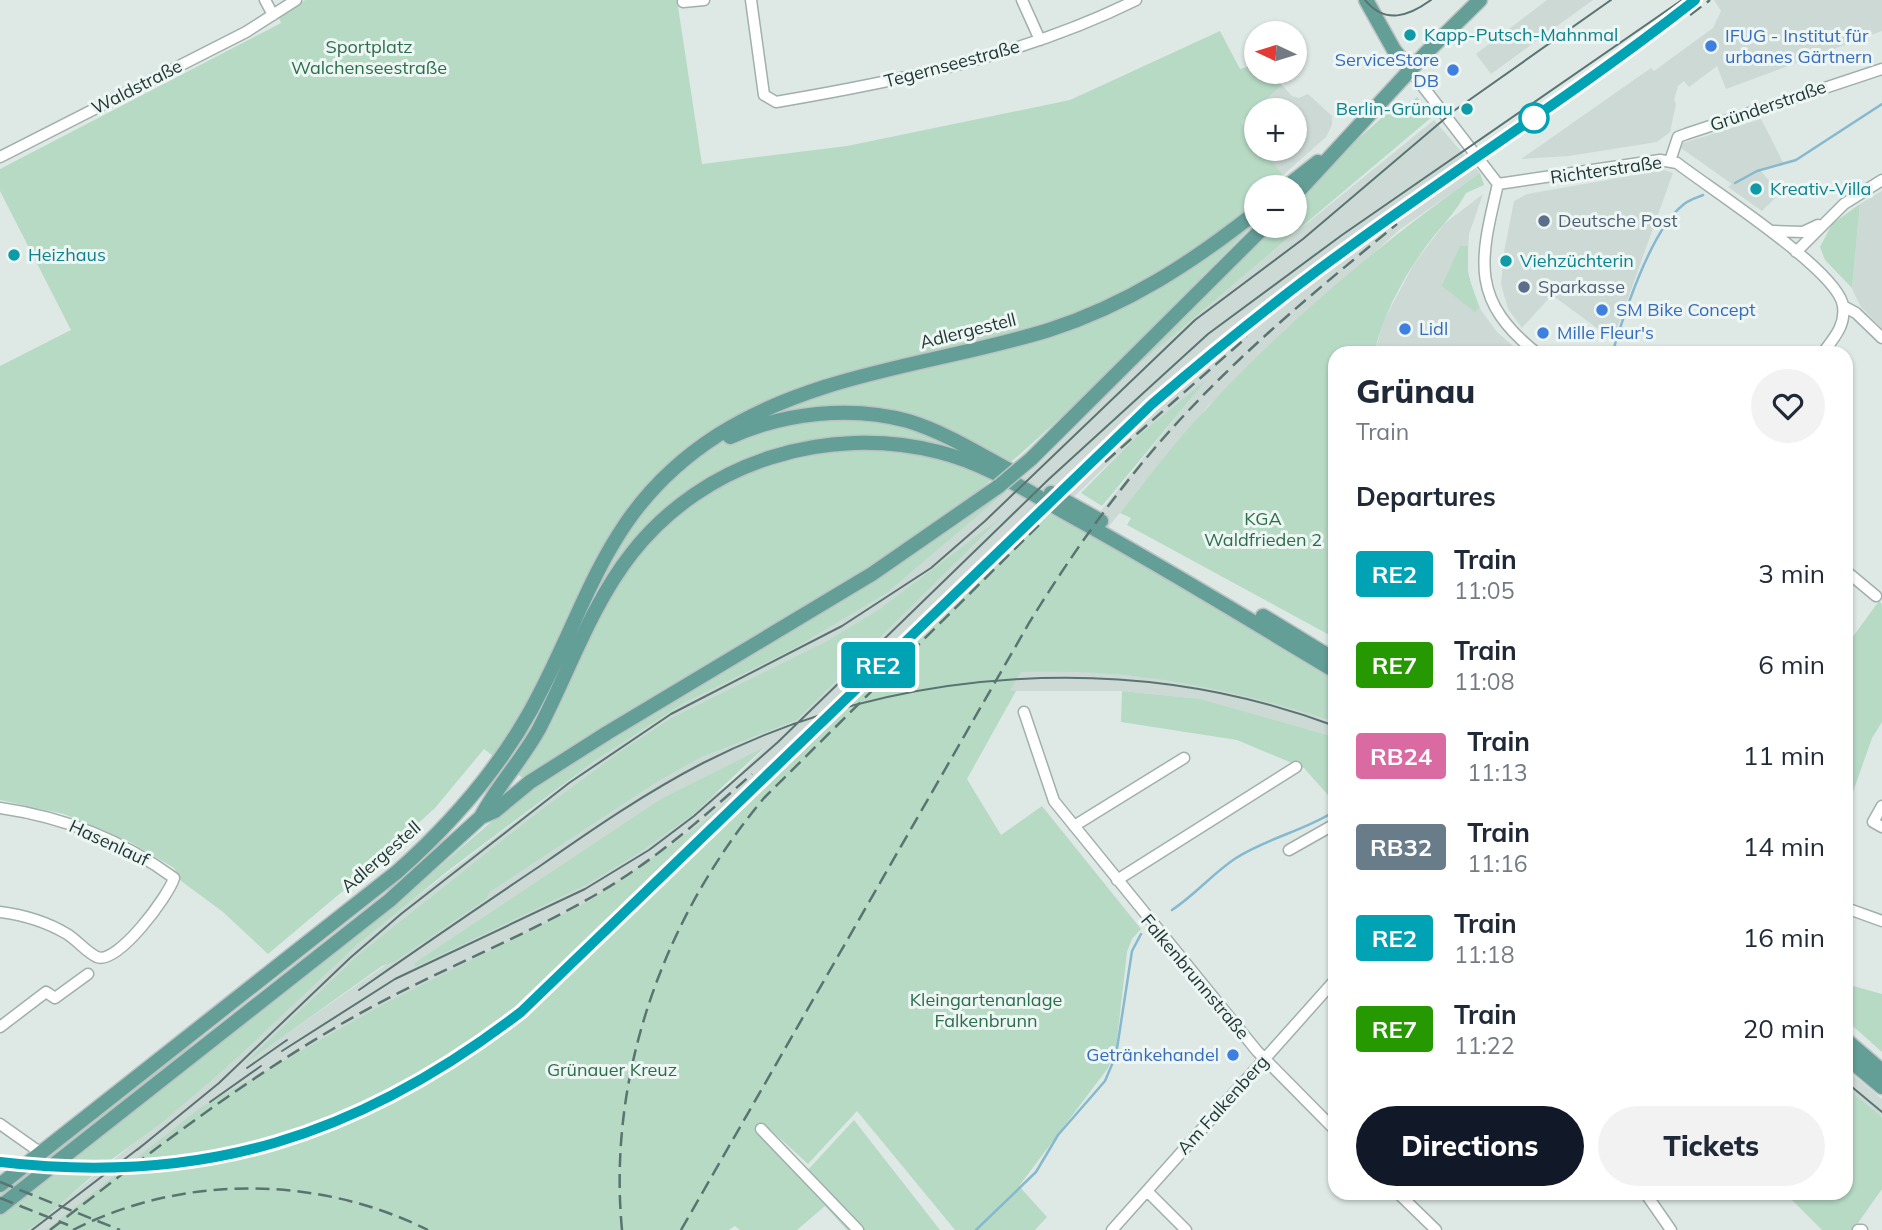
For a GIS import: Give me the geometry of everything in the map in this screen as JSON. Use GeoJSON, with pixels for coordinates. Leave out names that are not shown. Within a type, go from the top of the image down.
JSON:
{"type":"FeatureCollection","features":[{"type":"Feature","properties":{"kind":"main road"},"geometry":{"type":"LineString","coordinates":[[1366,0],[1395,52],[1411,71]]}},
{"type":"Feature","properties":{"kind":"main road"},"geometry":{"type":"LineString","coordinates":[[1307,181],[1436,42],[1480,0]]}},
{"type":"Feature","properties":{"kind":"main road"},"geometry":{"type":"LineString","coordinates":[[1302,175],[1331,153]]}},
{"type":"Feature","properties":{"kind":"main road","name":"Adlergestell"},"geometry":{"type":"LineString","coordinates":[[0,1185],[397,872],[473,796],[531,710],[619,530],[648,494],[679,464],[718,435],[806,394],[865,375],[1050,329],[1112,305],[1182,268],[1244,221]]}},
{"type":"Feature","properties":{"kind":"main road"},"geometry":{"type":"LineString","coordinates":[[481,817],[495,811],[530,782],[607,733],[908,552],[999,486],[1031,459],[1253,238]]}},
{"type":"Feature","properties":{"kind":"main road","name":"Adlergestell"},"geometry":{"type":"LineString","coordinates":[[679,464],[734,435],[797,416],[833,413],[906,421],[973,449],[1238,607]]}},
{"type":"Feature","properties":{"kind":"main road"},"geometry":{"type":"LineString","coordinates":[[0,1207],[390,900],[481,817],[536,733],[610,584],[632,552],[663,520],[704,488],[751,463],[791,450],[836,443],[882,442],[941,452],[971,462],[1328,656]]}},
{"type":"Feature","properties":{"kind":"main road"},"geometry":{"type":"LineString","coordinates":[[1238,607],[1328,666]]}},
{"type":"Feature","properties":{"kind":"main road"},"geometry":{"type":"LineString","coordinates":[[242,995],[252,1008]]}},
{"type":"Feature","properties":{"kind":"main road"},"geometry":{"type":"LineString","coordinates":[[1853,1046],[1882,1070]]}},
{"type":"Feature","properties":{"kind":"main road"},"geometry":{"type":"LineString","coordinates":[[1853,1063],[1882,1087]]}},
{"type":"Feature","properties":{"kind":"street"},"geometry":{"type":"LineString","coordinates":[[265,0],[273,15]]}},
{"type":"Feature","properties":{"kind":"street","name":"Waldstraße"},"geometry":{"type":"LineString","coordinates":[[0,157],[273,15],[296,0]]}},
{"type":"Feature","properties":{"kind":"street"},"geometry":{"type":"LineString","coordinates":[[683,2],[704,0]]}},
{"type":"Feature","properties":{"kind":"street","name":"Tegernseestraße"},"geometry":{"type":"LineString","coordinates":[[751,0],[764,95],[776,102],[863,88],[975,60],[1040,40],[1136,0]]}},
{"type":"Feature","properties":{"kind":"street"},"geometry":{"type":"LineString","coordinates":[[1021,0],[1040,40]]}},
{"type":"Feature","properties":{"kind":"street","name":"Gründerstraße"},"geometry":{"type":"LineString","coordinates":[[1671,161],[1678,137],[1882,69]]}},
{"type":"Feature","properties":{"kind":"street"},"geometry":{"type":"LineString","coordinates":[[1411,71],[1498,184],[1483,256],[1485,282],[1503,324],[1529,346]]}},
{"type":"Feature","properties":{"kind":"street","name":"Richterstraße"},"geometry":{"type":"LineString","coordinates":[[1498,184],[1671,161],[1768,229],[1796,252],[1836,290],[1843,306],[1856,313],[1882,338]]}},
{"type":"Feature","properties":{"kind":"street"},"geometry":{"type":"LineString","coordinates":[[1796,252],[1844,204],[1882,180]]}},
{"type":"Feature","properties":{"kind":"street"},"geometry":{"type":"LineString","coordinates":[[1768,229],[1790,234],[1803,232],[1824,222]]}},
{"type":"Feature","properties":{"kind":"street"},"geometry":{"type":"LineString","coordinates":[[1828,346],[1840,330],[1843,306]]}},
{"type":"Feature","properties":{"kind":"street"},"geometry":{"type":"LineString","coordinates":[[1853,577],[1876,596]]}},
{"type":"Feature","properties":{"kind":"street","name":"Falkenbrunnstraße"},"geometry":{"type":"LineString","coordinates":[[1024,712],[1054,801],[1264,1059],[1328,1123]]}},
{"type":"Feature","properties":{"kind":"street"},"geometry":{"type":"LineString","coordinates":[[1074,826],[1184,758]]}},
{"type":"Feature","properties":{"kind":"street"},"geometry":{"type":"LineString","coordinates":[[1117,880],[1296,767]]}},
{"type":"Feature","properties":{"kind":"street"},"geometry":{"type":"LineString","coordinates":[[1882,806],[1873,822],[1882,827]]}},
{"type":"Feature","properties":{"kind":"street","name":"Hasenlauf"},"geometry":{"type":"LineString","coordinates":[[0,808],[85,829],[122,846],[174,878],[124,947],[105,957],[96,956],[68,934],[28,915],[0,912]]}},
{"type":"Feature","properties":{"kind":"street"},"geometry":{"type":"LineString","coordinates":[[1289,850],[1328,828]]}},
{"type":"Feature","properties":{"kind":"street"},"geometry":{"type":"LineString","coordinates":[[1853,910],[1882,920]]}},
{"type":"Feature","properties":{"kind":"street"},"geometry":{"type":"LineString","coordinates":[[0,1027],[46,992],[55,998],[61,996],[88,974]]}},
{"type":"Feature","properties":{"kind":"street","name":"Am Falkenberg"},"geometry":{"type":"LineString","coordinates":[[1112,1230],[1328,988]]}},
{"type":"Feature","properties":{"kind":"street"},"geometry":{"type":"LineString","coordinates":[[0,1124],[41,1153]]}},
{"type":"Feature","properties":{"kind":"street"},"geometry":{"type":"LineString","coordinates":[[761,1129],[858,1230]]}},
{"type":"Feature","properties":{"kind":"street"},"geometry":{"type":"LineString","coordinates":[[1147,1191],[1186,1230]]}},
{"type":"Feature","properties":{"kind":"street"},"geometry":{"type":"LineString","coordinates":[[1405,1200],[1436,1230]]}},
{"type":"Feature","properties":{"kind":"street"},"geometry":{"type":"LineString","coordinates":[[1650,1200],[1671,1230]]}},
{"type":"Feature","properties":{"kind":"shaded area"},"geometry":{"type":"Polygon","coordinates":[[[1547,0],[1593,0],[1491,74],[1476,54],[1547,0]]]}},
{"type":"Feature","properties":{"kind":"shaded area"},"geometry":{"type":"Polygon","coordinates":[[[1714,0],[1882,0],[1882,31],[1726,89],[1717,66],[1689,87],[1684,81],[1678,86],[1674,100],[1676,104],[1670,132],[1657,142],[1569,156],[1521,159],[1651,68],[1654,71],[1713,28],[1721,11],[1714,0]]]}},
{"type":"Feature","properties":{"kind":"shaded area"},"geometry":{"type":"Polygon","coordinates":[[[1282,85],[1292,96],[1299,98],[1268,98],[1282,85]]]}},
{"type":"Feature","properties":{"kind":"shaded area"},"geometry":{"type":"Polygon","coordinates":[[[1308,94],[1332,116],[1332,125],[1326,137],[1307,154],[1307,98],[1299,98],[1308,94]]]}},
{"type":"Feature","properties":{"kind":"shaded area"},"geometry":{"type":"Polygon","coordinates":[[[1761,119],[1784,164],[1759,169],[1780,193],[1762,211],[1728,187],[1732,184],[1681,148],[1683,143],[1761,119]]]}},
{"type":"Feature","properties":{"kind":"shaded area"},"geometry":{"type":"Polygon","coordinates":[[[1434,120],[1480,173],[1399,230],[1208,406],[1101,536],[1016,672],[1069,670],[1187,681],[1264,699],[1328,720],[1328,735],[1201,699],[1122,691],[1001,691],[698,846],[139,1230],[28,1230],[234,1061],[357,945],[596,760],[684,703],[790,651],[887,593],[1040,463],[1134,368],[1198,312],[1289,238],[1307,238],[1307,223],[1434,120]],[[1204,382],[1133,440],[1056,514],[1084,532],[1204,382]],[[997,522],[881,608],[829,640],[671,718],[619,752],[534,815],[359,954],[248,1061],[490,892],[657,782],[702,757],[797,720],[997,522]],[[766,747],[662,798],[414,963],[415,966],[584,886],[729,784],[766,747]]]}},
{"type":"Feature","properties":{"kind":"shaded area"},"geometry":{"type":"Polygon","coordinates":[[[1272,161],[1299,161],[1283,175],[1272,161]]]}},
{"type":"Feature","properties":{"kind":"shaded area"},"geometry":{"type":"Polygon","coordinates":[[[1664,170],[1673,173],[1613,340],[1552,295],[1522,328],[1508,309],[1501,284],[1514,201],[1527,194],[1664,170]]]}},
{"type":"Feature","properties":{"kind":"shaded area"},"geometry":{"type":"Polygon","coordinates":[[[1882,191],[1882,329],[1861,307],[1852,289],[1860,204],[1882,191]]]}},
{"type":"Feature","properties":{"kind":"shaded area"},"geometry":{"type":"Polygon","coordinates":[[[1483,194],[1469,234],[1467,266],[1481,310],[1497,332],[1513,346],[1376,346],[1384,320],[1414,264],[1444,224],[1483,194]]]}},
{"type":"Feature","properties":{"kind":"shaded area"},"geometry":{"type":"Polygon","coordinates":[[[1853,1075],[1882,1099],[1882,1117],[1853,1093],[1853,1075]]]}},
{"type":"Feature","properties":{"kind":"green space","name":"Sportplatz Walchenseestraße"},"geometry":{"type":"Polygon","coordinates":[[[305,0],[677,0],[702,164],[847,146],[1070,100],[1220,31],[1240,69],[1244,68],[1244,84],[1282,85],[1268,98],[1244,98],[1244,119],[1241,122],[1244,126],[1244,161],[1272,161],[1283,175],[1244,175],[1244,234],[1086,395],[972,497],[867,571],[524,779],[484,749],[435,808],[356,880],[268,954],[223,912],[181,881],[174,868],[130,842],[64,814],[0,800],[0,366],[71,330],[0,191],[0,169],[281,23],[279,18],[305,0]]]}},
{"type":"Feature","properties":{"kind":"green space"},"geometry":{"type":"Polygon","coordinates":[[[1417,97],[1433,116],[1307,222],[1307,189],[1341,154],[1394,107],[1401,111],[1417,97]]]}},
{"type":"Feature","properties":{"kind":"green space","name":"KGA Waldfrieden 2"},"geometry":{"type":"Polygon","coordinates":[[[1480,173],[1484,185],[1466,193],[1404,280],[1383,323],[1376,346],[1328,346],[1328,634],[1127,525],[1131,518],[1120,513],[1186,432],[1272,342],[1338,282],[1480,173]]]}},
{"type":"Feature","properties":{"kind":"green space"},"geometry":{"type":"Polygon","coordinates":[[[1860,204],[1852,288],[1825,260],[1820,247],[1832,224],[1860,204]]]}},
{"type":"Feature","properties":{"kind":"green space"},"geometry":{"type":"Polygon","coordinates":[[[1260,238],[1288,238],[1134,368],[1260,238]]]}},
{"type":"Feature","properties":{"kind":"green space"},"geometry":{"type":"Polygon","coordinates":[[[1460,246],[1468,246],[1468,274],[1479,307],[1475,312],[1442,286],[1460,246]]]}},
{"type":"Feature","properties":{"kind":"green space"},"geometry":{"type":"Polygon","coordinates":[[[1207,379],[1102,506],[1081,493],[1133,440],[1207,379]]]}},
{"type":"Feature","properties":{"kind":"green space"},"geometry":{"type":"Polygon","coordinates":[[[1003,489],[1007,491],[887,593],[790,651],[684,703],[596,760],[449,870],[357,945],[234,1061],[165,1120],[107,1163],[43,1219],[28,1230],[0,1230],[0,1214],[412,890],[526,792],[583,753],[871,582],[1003,489]]]}},
{"type":"Feature","properties":{"kind":"green space","name":"Grünauer Kreuz"},"geometry":{"type":"Polygon","coordinates":[[[1036,503],[1101,536],[1328,674],[1328,720],[1219,690],[1103,673],[1021,672],[1010,690],[1016,691],[967,779],[1001,835],[1042,806],[1141,929],[1132,939],[1127,952],[1116,1049],[1108,1068],[1019,1186],[1047,1217],[1035,1230],[955,1230],[857,1111],[808,1164],[764,1124],[758,1133],[805,1173],[854,1120],[940,1230],[847,1230],[825,1206],[797,1230],[740,1230],[735,1226],[729,1230],[46,1230],[200,1108],[382,1005],[589,901],[694,829],[743,789],[886,649],[957,588],[1036,503]]]}},
{"type":"Feature","properties":{"kind":"green space"},"geometry":{"type":"Polygon","coordinates":[[[1002,517],[797,720],[702,757],[657,782],[490,892],[486,899],[394,962],[382,966],[243,1065],[359,954],[534,815],[619,752],[671,718],[829,640],[881,608],[1002,517]]]}},
{"type":"Feature","properties":{"kind":"green space"},"geometry":{"type":"Polygon","coordinates":[[[1879,601],[1882,604],[1882,722],[1872,738],[1853,792],[1853,636],[1879,601]]]}},
{"type":"Feature","properties":{"kind":"green space"},"geometry":{"type":"Polygon","coordinates":[[[1122,691],[1201,699],[1328,735],[1328,795],[1304,768],[1237,740],[1121,722],[1122,691]]]}},
{"type":"Feature","properties":{"kind":"green space"},"geometry":{"type":"Polygon","coordinates":[[[765,747],[691,816],[634,856],[584,886],[415,967],[414,963],[662,798],[765,747]]]}},
{"type":"Feature","properties":{"kind":"green space"},"geometry":{"type":"Polygon","coordinates":[[[1853,986],[1882,994],[1882,1052],[1853,1026],[1853,986]]]}},
{"type":"Feature","properties":{"kind":"green space"},"geometry":{"type":"Polygon","coordinates":[[[193,1041],[188,1051],[0,1199],[0,1192],[193,1041]]]}},
{"type":"Feature","properties":{"kind":"green space"},"geometry":{"type":"Polygon","coordinates":[[[1853,1093],[1882,1117],[1882,1189],[1853,1230],[1822,1230],[1792,1200],[1853,1200],[1853,1093]]]}},
{"type":"Feature","properties":{"kind":"waterway"},"geometry":{"type":"LineString","coordinates":[[1735,183],[1757,171],[1796,160],[1882,104]]}},
{"type":"Feature","properties":{"kind":"waterway"},"geometry":{"type":"LineString","coordinates":[[1615,346],[1640,274],[1660,233],[1683,205],[1703,195]]}},
{"type":"Feature","properties":{"kind":"waterway"},"geometry":{"type":"LineString","coordinates":[[1172,910],[1236,858],[1328,815]]}},
{"type":"Feature","properties":{"kind":"waterway"},"geometry":{"type":"LineString","coordinates":[[976,1230],[1036,1172],[1058,1135],[1105,1081],[1116,1055],[1132,951],[1141,934]]}},
{"type":"Feature","properties":{"kind":"tram line"},"geometry":{"type":"LineString","coordinates":[[1365,0],[1373,8],[1389,15],[1406,14],[1431,0]]}},
{"type":"Feature","properties":{"kind":"tram line"},"geometry":{"type":"LineString","coordinates":[[137,1150],[219,1083],[350,958],[401,914],[569,783],[671,714],[842,626],[931,568],[985,521],[1195,320],[1303,239],[1455,110],[1611,0]]}},
{"type":"Feature","properties":{"kind":"tram line"},"geometry":{"type":"LineString","coordinates":[[282,1051],[395,979],[585,889],[649,850],[694,816],[778,742],[1049,479],[1208,334],[1342,235],[1682,0]]}},
{"type":"Feature","properties":{"kind":"tram line"},"geometry":{"type":"LineString","coordinates":[[359,990],[600,825],[661,787],[703,763],[777,730],[855,705],[934,688],[1015,679],[1097,678],[1178,686],[1257,702],[1328,724]]}},
{"type":"Feature","properties":{"kind":"tram line"},"geometry":{"type":"LineString","coordinates":[[247,1068],[287,1040]]}},
{"type":"Feature","properties":{"kind":"tram line"},"geometry":{"type":"LineString","coordinates":[[210,1102],[261,1066]]}},
{"type":"Feature","properties":{"kind":"tram line"},"geometry":{"type":"LineString","coordinates":[[1853,1088],[1882,1112]]}},
{"type":"Feature","properties":{"kind":"tram line"},"geometry":{"type":"LineString","coordinates":[[32,1230],[143,1145]]}},
{"type":"Feature","properties":{"kind":"railway"},"geometry":{"type":"LineString","coordinates":[[0,1162],[74,1167],[144,1166],[211,1158],[276,1142],[339,1120],[400,1091],[461,1055],[521,1012],[1152,404],[1248,324],[1323,267],[1610,64],[1695,0]]}},
{"type":"Feature","properties":{"kind":"railway"},"geometry":{"type":"LineString","coordinates":[[1690,15],[1710,0]]}},
{"type":"Feature","properties":{"kind":"railway"},"geometry":{"type":"LineString","coordinates":[[681,1230],[1029,623],[1084,539],[1145,459],[1214,384],[1290,314],[1397,224]]}},
{"type":"Feature","properties":{"kind":"railway"},"geometry":{"type":"LineString","coordinates":[[1105,462],[1247,337]]}},
{"type":"Feature","properties":{"kind":"railway"},"geometry":{"type":"LineString","coordinates":[[622,1230],[620,1171],[624,1113],[634,1056],[650,1000],[672,945],[698,893],[729,844],[764,798],[1044,520]]}},
{"type":"Feature","properties":{"kind":"railway"},"geometry":{"type":"LineString","coordinates":[[50,1230],[199,1117],[316,1039],[387,999],[572,908],[622,879],[680,836],[752,774]]}},
{"type":"Feature","properties":{"kind":"railway"},"geometry":{"type":"LineString","coordinates":[[0,1182],[120,1230]]}},
{"type":"Feature","properties":{"kind":"railway"},"geometry":{"type":"LineString","coordinates":[[73,1230],[115,1212],[159,1199],[204,1191],[250,1188],[296,1191],[341,1199],[385,1212],[428,1230]]}},
{"type":"Feature","properties":{"kind":"railway"},"geometry":{"type":"LineString","coordinates":[[0,1198],[68,1225]]}},
{"type":"Feature","properties":{"kind":"train","name":"RE2"},"geometry":{"type":"LineString","coordinates":[[0,1162],[57,1168],[116,1169],[192,1162],[248,1151],[331,1124],[378,1103],[425,1078],[487,1038],[521,1012],[1062,487],[1219,346],[1346,248],[1598,74],[1695,0]]}},
{"type":"Feature","properties":{"kind":"place","name":"Kapp-Putsch-Mahnmal"},"geometry":{"type":"Point","coordinates":[1410,35]}},
{"type":"Feature","properties":{"kind":"place","name":"IFUG - Institut für urbanes Gärtnern"},"geometry":{"type":"Point","coordinates":[1711,46]}},
{"type":"Feature","properties":{"kind":"place","name":"ServiceStore DB"},"geometry":{"type":"Point","coordinates":[1453,70]}},
{"type":"Feature","properties":{"kind":"place","name":"Berlin-Grünau"},"geometry":{"type":"Point","coordinates":[1467,109]}},
{"type":"Feature","properties":{"kind":"place","name":"Kreativ-Villa"},"geometry":{"type":"Point","coordinates":[1756,189]}},
{"type":"Feature","properties":{"kind":"place","name":"Deutsche Post"},"geometry":{"type":"Point","coordinates":[1544,221]}},
{"type":"Feature","properties":{"kind":"place","name":"Heizhaus"},"geometry":{"type":"Point","coordinates":[14,255]}},
{"type":"Feature","properties":{"kind":"place","name":"Viehzüchterin"},"geometry":{"type":"Point","coordinates":[1506,261]}},
{"type":"Feature","properties":{"kind":"place","name":"Sparkasse"},"geometry":{"type":"Point","coordinates":[1524,287]}},
{"type":"Feature","properties":{"kind":"place","name":"SM Bike Concept"},"geometry":{"type":"Point","coordinates":[1602,310]}},
{"type":"Feature","properties":{"kind":"place","name":"Lidl"},"geometry":{"type":"Point","coordinates":[1405,329]}},
{"type":"Feature","properties":{"kind":"place","name":"Mille Fleur's"},"geometry":{"type":"Point","coordinates":[1543,333]}},
{"type":"Feature","properties":{"kind":"place","name":"Getränkehandel"},"geometry":{"type":"Point","coordinates":[1233,1055]}},
{"type":"Feature","properties":{"kind":"park label","name":"Kleingartenanlage Falkenbrunn"},"geometry":{"type":"Point","coordinates":[986,1010]}}]}
